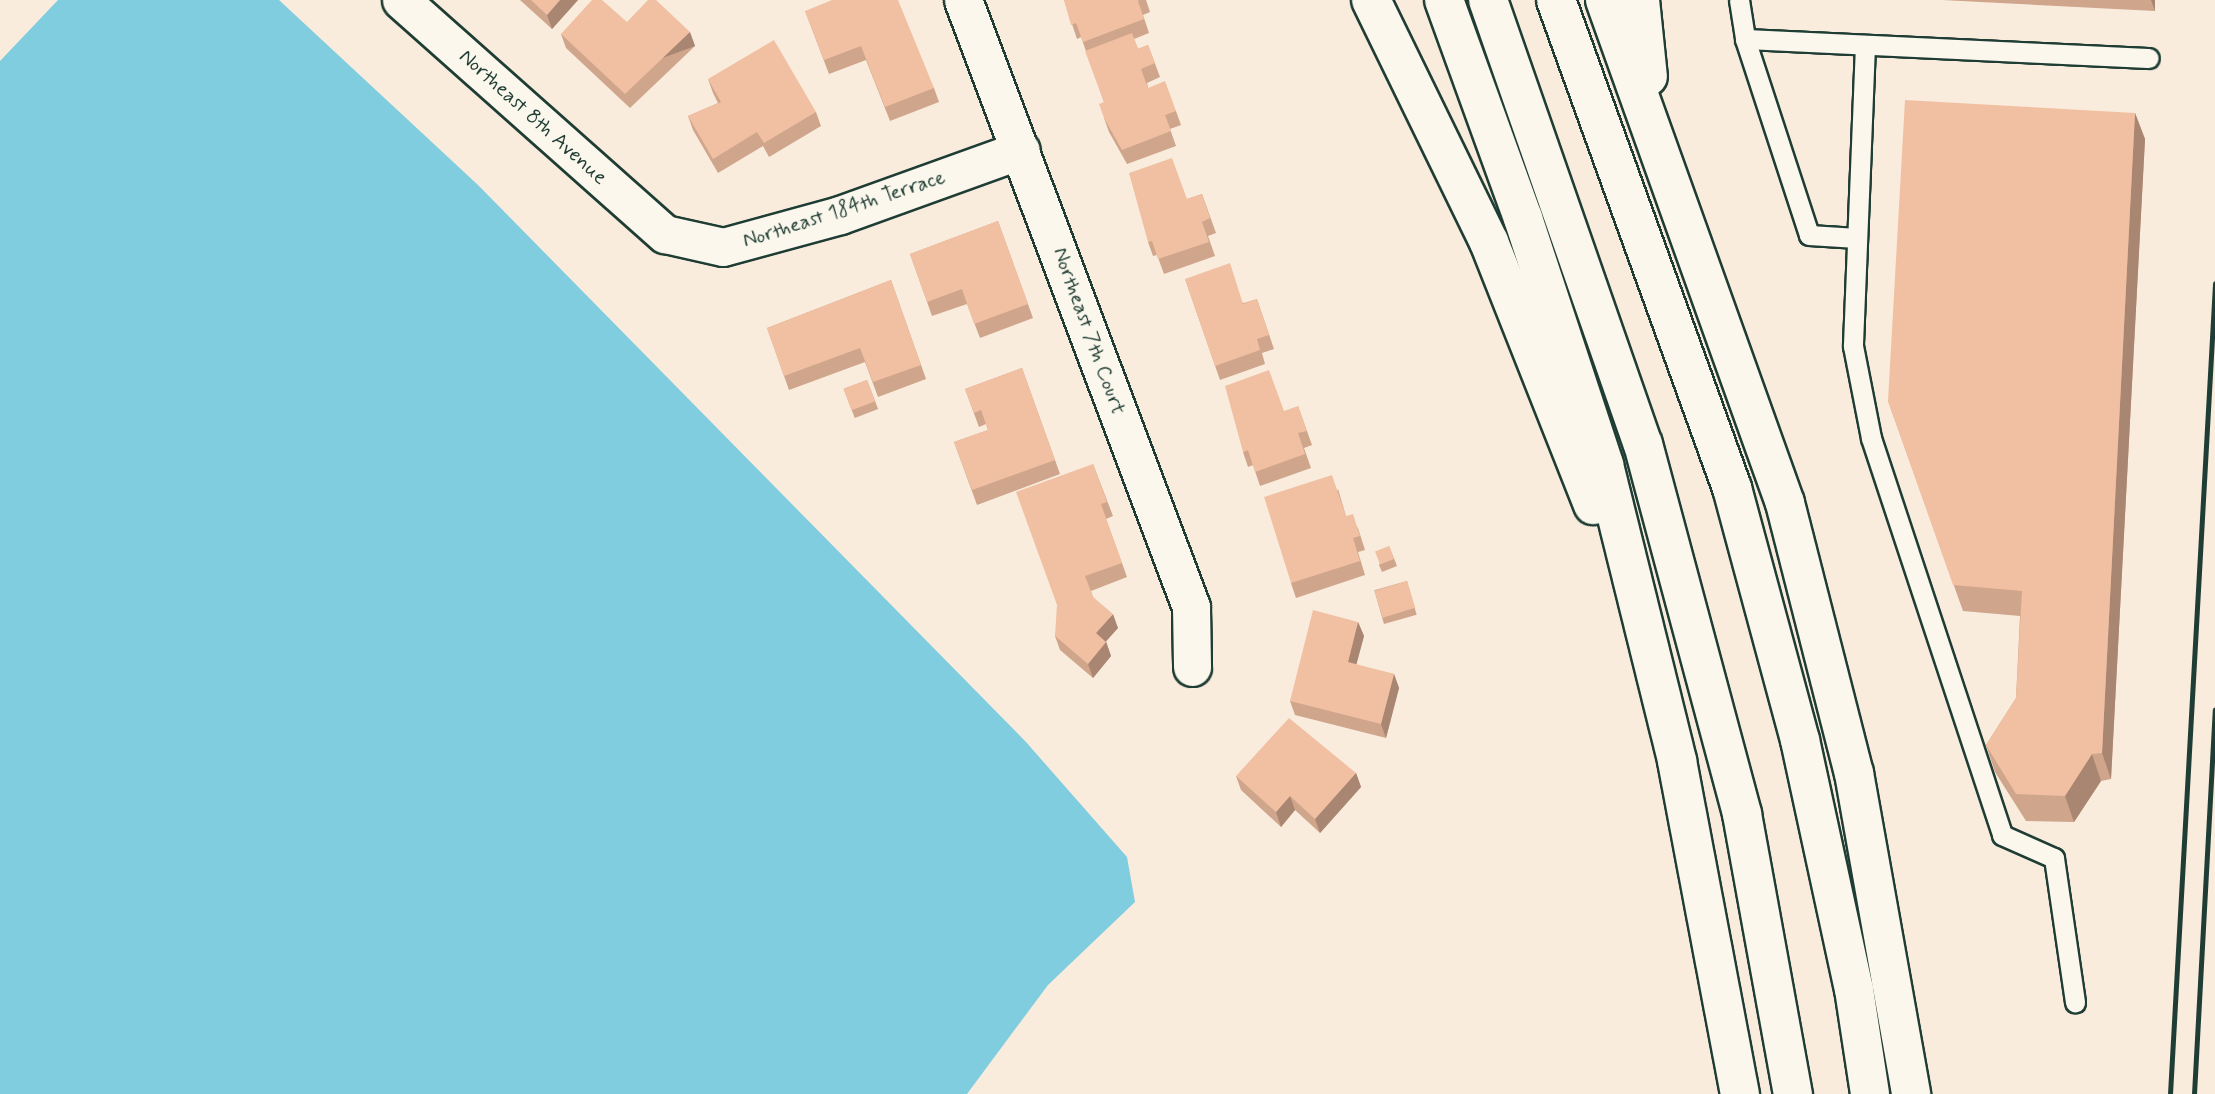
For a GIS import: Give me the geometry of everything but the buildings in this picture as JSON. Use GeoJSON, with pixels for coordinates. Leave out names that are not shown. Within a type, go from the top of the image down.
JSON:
{"type":"FeatureCollection","features":[{"type":"Feature","properties":{"kind":"highway"},"geometry":{"type":"LineString","coordinates":[[1371,0],[1489,242],[1562,431],[1650,639]]}},
{"type":"Feature","properties":{"kind":"highway"},"geometry":{"type":"LineString","coordinates":[[1444,0],[1523,218],[1604,465],[1650,639],[1740,1094]]}},
{"type":"Feature","properties":{"kind":"highway"},"geometry":{"type":"LineString","coordinates":[[1488,0],[1643,444],[1742,814],[1793,1094]]}},
{"type":"Feature","properties":{"kind":"highway"},"geometry":{"type":"LineString","coordinates":[[1556,0],[1732,488],[1800,740],[1854,989],[1870,1094]]}},
{"type":"Feature","properties":{"kind":"highway"},"geometry":{"type":"LineString","coordinates":[[1605,0],[1785,503],[1854,773],[1911,1094]]}},
{"type":"Feature","properties":{"kind":"highway"},"geometry":{"type":"LineString","coordinates":[[1640,0],[1653,135]]}},
{"type":"Feature","properties":{"kind":"street","name":"Northeast 8th Avenue"},"geometry":{"type":"LineString","coordinates":[[401,0],[665,234]]}},
{"type":"Feature","properties":{"kind":"street","name":"Northeast 7th Court"},"geometry":{"type":"LineString","coordinates":[[963,0],[1192,607],[1192,667]]}},
{"type":"Feature","properties":{"kind":"street","name":"Northeast 184th Terrace"},"geometry":{"type":"LineString","coordinates":[[665,234],[723,247],[840,215],[1021,150]]}},
{"type":"Feature","properties":{"kind":"lane"},"geometry":{"type":"LineString","coordinates":[[1739,0],[1745,40],[1809,235],[1857,238]]}},
{"type":"Feature","properties":{"kind":"lane"},"geometry":{"type":"LineString","coordinates":[[1745,40],[2149,58]]}},
{"type":"Feature","properties":{"kind":"lane"},"geometry":{"type":"LineString","coordinates":[[1865,45],[1853,346],[1871,438],[2002,835],[2054,858],[2075,1002]]}},
{"type":"Feature","properties":{"kind":"water"},"geometry":{"type":"Polygon","coordinates":[[[58,0],[279,0],[478,185],[1026,742],[1127,857],[1135,902],[1048,985],[967,1094],[0,1094],[0,61],[58,0]]]}},
{"type":"Feature","properties":{"kind":"railway"},"geometry":{"type":"LineString","coordinates":[[2170,1094],[2215,283]]}},
{"type":"Feature","properties":{"kind":"railway"},"geometry":{"type":"LineString","coordinates":[[2194,1094],[2215,710]]}}]}
